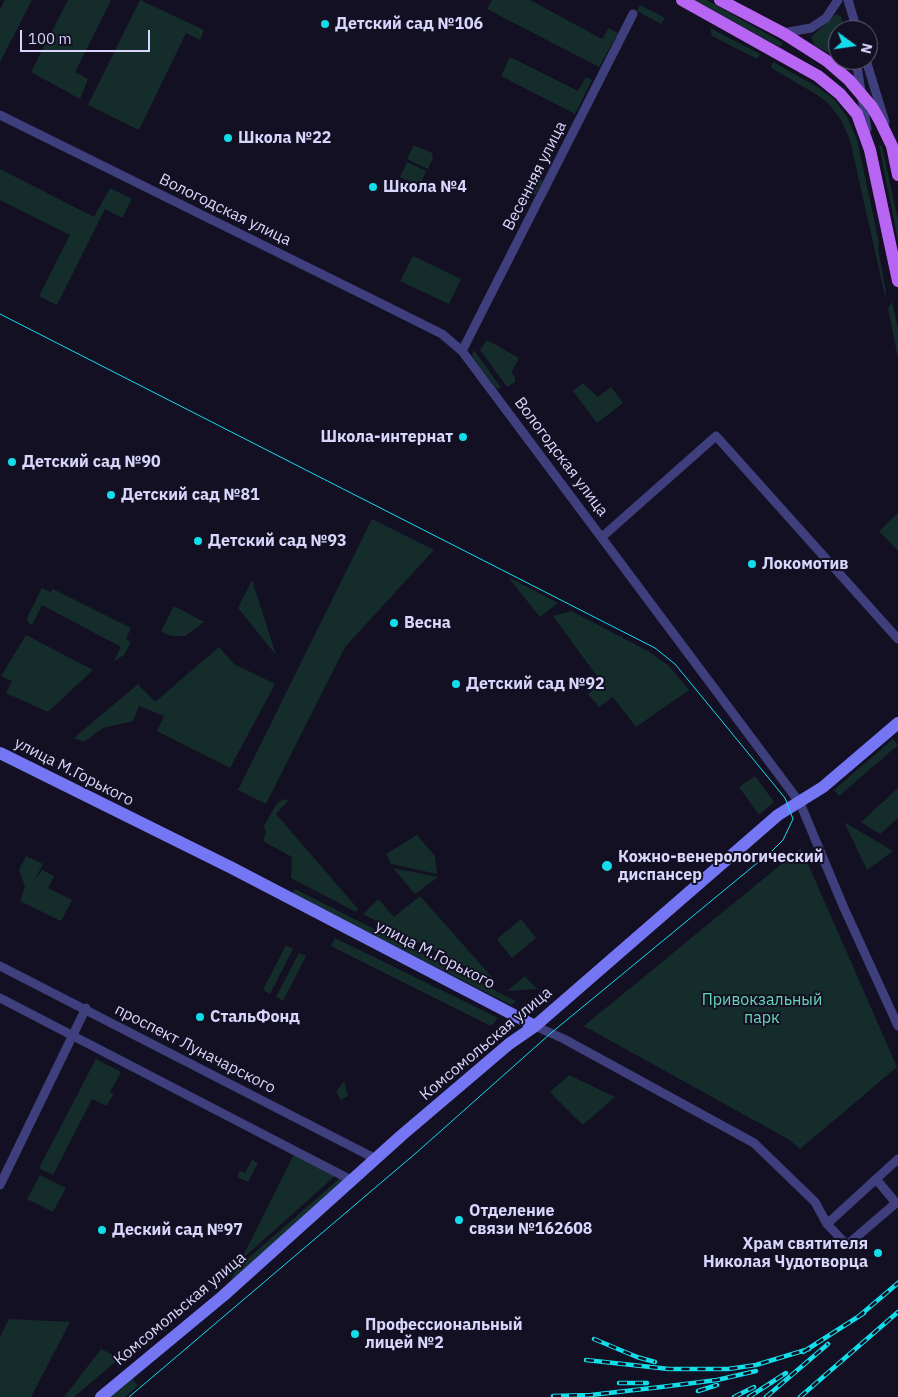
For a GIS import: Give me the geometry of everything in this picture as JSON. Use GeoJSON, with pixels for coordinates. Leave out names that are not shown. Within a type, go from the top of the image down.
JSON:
{"type":"FeatureCollection","features":[{"type":"Feature","properties":{"kind":"main road"},"geometry":{"type":"LineString","coordinates":[[682,0],[830,84],[857,114],[870,150],[898,281]]}},
{"type":"Feature","properties":{"kind":"main road"},"geometry":{"type":"LineString","coordinates":[[720,0],[783,33],[826,61],[862,93],[880,121],[892,146],[898,175]]}},
{"type":"Feature","properties":{"kind":"street"},"geometry":{"type":"LineString","coordinates":[[783,33],[811,28],[826,18],[838,0]]}},
{"type":"Feature","properties":{"kind":"street"},"geometry":{"type":"LineString","coordinates":[[847,0],[850,20]]}},
{"type":"Feature","properties":{"kind":"street"},"geometry":{"type":"LineString","coordinates":[[847,0],[854,20]]}},
{"type":"Feature","properties":{"kind":"street","name":"Весенняя улица"},"geometry":{"type":"LineString","coordinates":[[462,351],[633,14]]}},
{"type":"Feature","properties":{"kind":"street"},"geometry":{"type":"LineString","coordinates":[[858,70],[870,150]]}},
{"type":"Feature","properties":{"kind":"street"},"geometry":{"type":"LineString","coordinates":[[869,70],[892,146]]}},
{"type":"Feature","properties":{"kind":"street","name":"Вологодская улица"},"geometry":{"type":"LineString","coordinates":[[0,115],[384,304],[442,334],[462,351],[800,803],[844,908],[898,1026]]}},
{"type":"Feature","properties":{"kind":"street"},"geometry":{"type":"LineString","coordinates":[[602,537],[716,436],[898,639]]}},
{"type":"Feature","properties":{"kind":"street","name":"Комсомольская улица"},"geometry":{"type":"LineString","coordinates":[[101,1397],[223,1296],[508,1044],[536,1026],[778,815],[823,787],[898,724]]}},
{"type":"Feature","properties":{"kind":"street","name":"улица М.Горького"},"geometry":{"type":"LineString","coordinates":[[0,753],[232,868],[564,1039],[754,1143],[815,1202],[827,1224],[847,1245],[896,1204],[876,1179]]}},
{"type":"Feature","properties":{"kind":"street","name":"проспект Луначарского"},"geometry":{"type":"LineString","coordinates":[[0,966],[86,1008],[120,1028],[376,1159]]}},
{"type":"Feature","properties":{"kind":"street"},"geometry":{"type":"LineString","coordinates":[[0,998],[73,1034],[353,1181]]}},
{"type":"Feature","properties":{"kind":"street"},"geometry":{"type":"LineString","coordinates":[[0,1185],[86,1008]]}},
{"type":"Feature","properties":{"kind":"street"},"geometry":{"type":"LineString","coordinates":[[827,1224],[898,1159]]}},
{"type":"Feature","properties":{"kind":"green space"},"geometry":{"type":"Polygon","coordinates":[[[5,0],[32,0],[0,62],[0,9],[5,0]]]}},
{"type":"Feature","properties":{"kind":"green space"},"geometry":{"type":"Polygon","coordinates":[[[68,0],[111,0],[75,72],[88,79],[80,99],[31,72],[68,0]]]}},
{"type":"Feature","properties":{"kind":"green space"},"geometry":{"type":"Polygon","coordinates":[[[140,0],[204,30],[200,40],[186,33],[139,130],[88,105],[140,0]]]}},
{"type":"Feature","properties":{"kind":"green space"},"geometry":{"type":"Polygon","coordinates":[[[492,0],[530,0],[602,39],[609,28],[618,33],[599,67],[487,9],[492,0]]]}},
{"type":"Feature","properties":{"kind":"green space"},"geometry":{"type":"Polygon","coordinates":[[[693,0],[707,0],[783,43],[780,47],[693,0]]]}},
{"type":"Feature","properties":{"kind":"green space"},"geometry":{"type":"Polygon","coordinates":[[[640,5],[665,18],[661,24],[637,11],[640,5]]]}},
{"type":"Feature","properties":{"kind":"green space"},"geometry":{"type":"Polygon","coordinates":[[[836,14],[841,16],[842,20],[829,20],[836,14]]]}},
{"type":"Feature","properties":{"kind":"green space"},"geometry":{"type":"Polygon","coordinates":[[[828,21],[828,52],[815,46],[811,37],[828,21]]]}},
{"type":"Feature","properties":{"kind":"green space"},"geometry":{"type":"Polygon","coordinates":[[[710,28],[760,54],[757,59],[712,36],[710,28]]]}},
{"type":"Feature","properties":{"kind":"green space"},"geometry":{"type":"Polygon","coordinates":[[[510,57],[578,91],[586,77],[592,80],[575,114],[501,76],[510,57]]]}},
{"type":"Feature","properties":{"kind":"green space"},"geometry":{"type":"Polygon","coordinates":[[[773,62],[819,88],[834,99],[847,117],[857,139],[879,243],[878,249],[886,292],[885,296],[850,140],[841,120],[829,104],[816,94],[771,68],[773,62]]]}},
{"type":"Feature","properties":{"kind":"green space"},"geometry":{"type":"Polygon","coordinates":[[[414,145],[432,153],[433,158],[428,169],[407,159],[414,145]]]}},
{"type":"Feature","properties":{"kind":"green space"},"geometry":{"type":"Polygon","coordinates":[[[879,145],[882,146],[898,220],[898,241],[879,145]]]}},
{"type":"Feature","properties":{"kind":"green space"},"geometry":{"type":"Polygon","coordinates":[[[407,162],[426,171],[422,181],[415,184],[400,177],[407,162]]]}},
{"type":"Feature","properties":{"kind":"green space"},"geometry":{"type":"Polygon","coordinates":[[[0,169],[94,217],[110,188],[132,199],[122,218],[105,209],[57,305],[39,296],[70,235],[0,200],[0,169]]]}},
{"type":"Feature","properties":{"kind":"green space"},"geometry":{"type":"Polygon","coordinates":[[[534,177],[543,181],[535,195],[527,191],[534,177]]]}},
{"type":"Feature","properties":{"kind":"green space"},"geometry":{"type":"Polygon","coordinates":[[[413,256],[461,279],[449,304],[400,281],[413,256]]]}},
{"type":"Feature","properties":{"kind":"green space"},"geometry":{"type":"Polygon","coordinates":[[[892,302],[898,329],[898,358],[888,308],[892,302]]]}},
{"type":"Feature","properties":{"kind":"green space"},"geometry":{"type":"Polygon","coordinates":[[[487,340],[519,358],[511,373],[515,376],[515,382],[507,387],[480,350],[487,340]]]}},
{"type":"Feature","properties":{"kind":"green space"},"geometry":{"type":"Polygon","coordinates":[[[474,350],[501,388],[496,388],[472,356],[474,350]]]}},
{"type":"Feature","properties":{"kind":"green space"},"geometry":{"type":"Polygon","coordinates":[[[583,383],[598,397],[611,387],[623,403],[597,423],[573,391],[583,383]]]}},
{"type":"Feature","properties":{"kind":"green space"},"geometry":{"type":"Polygon","coordinates":[[[898,513],[898,551],[879,531],[898,513]]]}},
{"type":"Feature","properties":{"kind":"green space"},"geometry":{"type":"Polygon","coordinates":[[[372,519],[434,550],[345,647],[266,804],[238,790],[372,519]]]}},
{"type":"Feature","properties":{"kind":"green space"},"geometry":{"type":"Polygon","coordinates":[[[508,577],[558,603],[540,617],[508,577]]]}},
{"type":"Feature","properties":{"kind":"green space"},"geometry":{"type":"Polygon","coordinates":[[[252,580],[276,655],[238,608],[252,580]]]}},
{"type":"Feature","properties":{"kind":"green space"},"geometry":{"type":"Polygon","coordinates":[[[42,588],[50,592],[53,589],[131,628],[126,639],[131,642],[124,655],[114,661],[121,647],[42,605],[32,625],[28,622],[27,618],[42,588]]]}},
{"type":"Feature","properties":{"kind":"green space"},"geometry":{"type":"Polygon","coordinates":[[[174,606],[204,622],[185,636],[171,636],[161,631],[174,606]]]}},
{"type":"Feature","properties":{"kind":"green space"},"geometry":{"type":"Polygon","coordinates":[[[571,611],[648,651],[668,665],[689,690],[636,727],[613,697],[599,707],[588,694],[602,683],[553,616],[571,611]]]}},
{"type":"Feature","properties":{"kind":"green space"},"geometry":{"type":"Polygon","coordinates":[[[26,635],[93,670],[48,712],[6,693],[12,681],[1,676],[26,635]]]}},
{"type":"Feature","properties":{"kind":"green space"},"geometry":{"type":"Polygon","coordinates":[[[219,647],[234,664],[275,684],[230,768],[157,731],[164,716],[139,706],[133,721],[103,728],[84,742],[74,738],[138,684],[155,702],[219,647]]]}},
{"type":"Feature","properties":{"kind":"green space"},"geometry":{"type":"Polygon","coordinates":[[[893,739],[898,745],[839,796],[834,790],[893,739]]]}},
{"type":"Feature","properties":{"kind":"green space"},"geometry":{"type":"Polygon","coordinates":[[[755,776],[774,802],[759,815],[739,787],[755,776]]]}},
{"type":"Feature","properties":{"kind":"green space"},"geometry":{"type":"Polygon","coordinates":[[[898,788],[898,818],[880,834],[861,822],[898,788]]]}},
{"type":"Feature","properties":{"kind":"green space"},"geometry":{"type":"Polygon","coordinates":[[[285,799],[288,801],[276,814],[358,909],[356,912],[291,878],[292,857],[263,841],[266,832],[264,826],[277,803],[285,799]]]}},
{"type":"Feature","properties":{"kind":"green space"},"geometry":{"type":"Polygon","coordinates":[[[844,822],[893,851],[867,870],[844,822]]]}},
{"type":"Feature","properties":{"kind":"green space"},"geometry":{"type":"Polygon","coordinates":[[[417,835],[435,856],[437,874],[391,864],[386,854],[417,835]]]}},
{"type":"Feature","properties":{"kind":"green space","name":"Привокзальный парк"},"geometry":{"type":"Polygon","coordinates":[[[801,848],[897,1067],[800,1149],[788,1139],[584,1026],[801,848]]]}},
{"type":"Feature","properties":{"kind":"green space"},"geometry":{"type":"Polygon","coordinates":[[[26,856],[43,864],[34,881],[42,870],[54,876],[48,888],[72,900],[61,921],[20,901],[25,887],[19,870],[26,856]]]}},
{"type":"Feature","properties":{"kind":"green space"},"geometry":{"type":"Polygon","coordinates":[[[393,868],[438,877],[415,894],[393,868]]]}},
{"type":"Feature","properties":{"kind":"green space"},"geometry":{"type":"Polygon","coordinates":[[[295,889],[516,1001],[511,1005],[297,897],[293,892],[295,889]]]}},
{"type":"Feature","properties":{"kind":"green space"},"geometry":{"type":"Polygon","coordinates":[[[420,896],[497,983],[363,914],[378,899],[394,917],[420,896]]]}},
{"type":"Feature","properties":{"kind":"green space"},"geometry":{"type":"Polygon","coordinates":[[[521,919],[536,938],[512,958],[497,939],[521,919]]]}},
{"type":"Feature","properties":{"kind":"green space"},"geometry":{"type":"Polygon","coordinates":[[[335,938],[498,1018],[491,1026],[331,946],[335,938]]]}},
{"type":"Feature","properties":{"kind":"green space"},"geometry":{"type":"Polygon","coordinates":[[[286,945],[293,949],[270,994],[263,990],[286,945]]]}},
{"type":"Feature","properties":{"kind":"green space"},"geometry":{"type":"Polygon","coordinates":[[[299,953],[306,956],[283,1001],[276,997],[299,953]]]}},
{"type":"Feature","properties":{"kind":"green space"},"geometry":{"type":"Polygon","coordinates":[[[525,976],[537,989],[507,991],[525,976]]]}},
{"type":"Feature","properties":{"kind":"green space"},"geometry":{"type":"Polygon","coordinates":[[[96,1059],[121,1072],[110,1092],[114,1094],[106,1106],[92,1099],[53,1175],[39,1168],[96,1059]]]}},
{"type":"Feature","properties":{"kind":"green space"},"geometry":{"type":"Polygon","coordinates":[[[569,1075],[615,1097],[583,1125],[550,1092],[569,1075]]]}},
{"type":"Feature","properties":{"kind":"green space"},"geometry":{"type":"Polygon","coordinates":[[[344,1081],[348,1096],[341,1100],[336,1092],[344,1081]]]}},
{"type":"Feature","properties":{"kind":"green space"},"geometry":{"type":"Polygon","coordinates":[[[294,1154],[335,1176],[241,1260],[294,1154]]]}},
{"type":"Feature","properties":{"kind":"green space"},"geometry":{"type":"Polygon","coordinates":[[[252,1160],[258,1163],[248,1182],[237,1177],[240,1171],[245,1173],[252,1160]]]}},
{"type":"Feature","properties":{"kind":"green space"},"geometry":{"type":"Polygon","coordinates":[[[40,1175],[66,1188],[53,1212],[27,1199],[40,1175]]]}},
{"type":"Feature","properties":{"kind":"green space"},"geometry":{"type":"Polygon","coordinates":[[[340,1178],[349,1182],[228,1287],[236,1269],[340,1178]]]}},
{"type":"Feature","properties":{"kind":"green space"},"geometry":{"type":"Polygon","coordinates":[[[9,1319],[70,1322],[31,1397],[0,1397],[0,1337],[9,1319]]]}},
{"type":"Feature","properties":{"kind":"green space"},"geometry":{"type":"Polygon","coordinates":[[[101,1349],[120,1358],[74,1397],[64,1397],[101,1349]]]}},
{"type":"Feature","properties":{"kind":"green space"},"geometry":{"type":"Polygon","coordinates":[[[130,1376],[138,1386],[125,1397],[106,1397],[130,1376]]]}},
{"type":"Feature","properties":{"kind":"tram line"},"geometry":{"type":"LineString","coordinates":[[0,314],[655,648],[675,664],[785,798],[793,819],[783,840],[773,850],[551,1033],[416,1153],[129,1397]]}},
{"type":"Feature","properties":{"kind":"railway"},"geometry":{"type":"LineString","coordinates":[[858,1317],[898,1283]]}},
{"type":"Feature","properties":{"kind":"railway"},"geometry":{"type":"LineString","coordinates":[[800,1397],[898,1312]]}},
{"type":"Feature","properties":{"kind":"railway"},"geometry":{"type":"LineString","coordinates":[[803,1352],[864,1313]]}},
{"type":"Feature","properties":{"kind":"railway"},"geometry":{"type":"LineString","coordinates":[[594,1339],[637,1357],[655,1362]]}},
{"type":"Feature","properties":{"kind":"railway"},"geometry":{"type":"LineString","coordinates":[[766,1397],[828,1344]]}},
{"type":"Feature","properties":{"kind":"railway"},"geometry":{"type":"LineString","coordinates":[[586,1360],[669,1369],[728,1369],[756,1365],[809,1349]]}},
{"type":"Feature","properties":{"kind":"railway"},"geometry":{"type":"LineString","coordinates":[[553,1396],[591,1395],[661,1387],[717,1380],[756,1371]]}},
{"type":"Feature","properties":{"kind":"railway"},"geometry":{"type":"LineString","coordinates":[[749,1397],[786,1373]]}},
{"type":"Feature","properties":{"kind":"railway"},"geometry":{"type":"LineString","coordinates":[[619,1383],[647,1383]]}},
{"type":"Feature","properties":{"kind":"railway"},"geometry":{"type":"LineString","coordinates":[[698,1391],[717,1385]]}},
{"type":"Feature","properties":{"kind":"railway"},"geometry":{"type":"LineString","coordinates":[[734,1397],[754,1387]]}},
{"type":"Feature","properties":{"kind":"place","name":"Детский сад №106"},"geometry":{"type":"Point","coordinates":[325,24]}},
{"type":"Feature","properties":{"kind":"place","name":"Школа №22"},"geometry":{"type":"Point","coordinates":[228,138]}},
{"type":"Feature","properties":{"kind":"place","name":"Школа №4"},"geometry":{"type":"Point","coordinates":[373,187]}},
{"type":"Feature","properties":{"kind":"place","name":"Школа-интернат"},"geometry":{"type":"Point","coordinates":[463,437]}},
{"type":"Feature","properties":{"kind":"place","name":"Детский сад №90"},"geometry":{"type":"Point","coordinates":[12,462]}},
{"type":"Feature","properties":{"kind":"place","name":"Детский сад №81"},"geometry":{"type":"Point","coordinates":[111,495]}},
{"type":"Feature","properties":{"kind":"place","name":"Детский сад №93"},"geometry":{"type":"Point","coordinates":[198,541]}},
{"type":"Feature","properties":{"kind":"place","name":"Локомотив"},"geometry":{"type":"Point","coordinates":[752,564]}},
{"type":"Feature","properties":{"kind":"place","name":"Весна"},"geometry":{"type":"Point","coordinates":[394,623]}},
{"type":"Feature","properties":{"kind":"place","name":"Детский сад №92"},"geometry":{"type":"Point","coordinates":[456,684]}},
{"type":"Feature","properties":{"kind":"place","name":"Кожно-венерологический диспансер"},"geometry":{"type":"Point","coordinates":[607,866]}},
{"type":"Feature","properties":{"kind":"place","name":"СтальФонд"},"geometry":{"type":"Point","coordinates":[200,1017]}},
{"type":"Feature","properties":{"kind":"place","name":"Отделение связи №162608"},"geometry":{"type":"Point","coordinates":[459,1220]}},
{"type":"Feature","properties":{"kind":"place","name":"Деский сад №97"},"geometry":{"type":"Point","coordinates":[102,1230]}},
{"type":"Feature","properties":{"kind":"place","name":"Храм святителя Николая Чудотворца"},"geometry":{"type":"Point","coordinates":[878,1253]}},
{"type":"Feature","properties":{"kind":"place","name":"Профессиональный лицей №2"},"geometry":{"type":"Point","coordinates":[355,1334]}}]}
